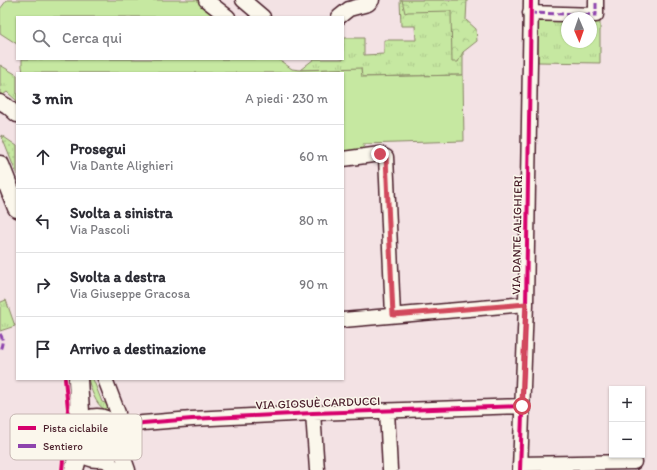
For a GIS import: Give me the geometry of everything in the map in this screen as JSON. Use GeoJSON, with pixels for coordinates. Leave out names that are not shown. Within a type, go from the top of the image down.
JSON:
{"type":"FeatureCollection","features":[{"type":"Feature","properties":{"kind":"main road"},"geometry":{"type":"LineString","coordinates":[[1,171],[16,206]]}},
{"type":"Feature","properties":{"kind":"main road"},"geometry":{"type":"LineString","coordinates":[[78,381],[99,414]]}},
{"type":"Feature","properties":{"kind":"main road"},"geometry":{"type":"LineString","coordinates":[[78,381],[80,414]]}},
{"type":"Feature","properties":{"kind":"main road"},"geometry":{"type":"LineString","coordinates":[[74,470],[77,460]]}},
{"type":"Feature","properties":{"kind":"street"},"geometry":{"type":"LineString","coordinates":[[206,0],[227,16]]}},
{"type":"Feature","properties":{"kind":"street"},"geometry":{"type":"LineString","coordinates":[[243,0],[262,16]]}},
{"type":"Feature","properties":{"kind":"street"},"geometry":{"type":"LineString","coordinates":[[340,16],[349,9],[368,4],[372,0]]}},
{"type":"Feature","properties":{"kind":"street"},"geometry":{"type":"LineString","coordinates":[[530,7],[596,14],[596,0]]}},
{"type":"Feature","properties":{"kind":"street","name":"VIA DANTE ALIGHIERI"},"geometry":{"type":"LineString","coordinates":[[520,467],[526,304],[530,7]]}},
{"type":"Feature","properties":{"kind":"street"},"geometry":{"type":"LineString","coordinates":[[0,102],[16,114]]}},
{"type":"Feature","properties":{"kind":"street"},"geometry":{"type":"LineString","coordinates":[[344,159],[380,154],[386,157],[393,315]]}},
{"type":"Feature","properties":{"kind":"street"},"geometry":{"type":"LineString","coordinates":[[344,320],[526,304]]}},
{"type":"Feature","properties":{"kind":"street"},"geometry":{"type":"LineString","coordinates":[[105,380],[118,414]]}},
{"type":"Feature","properties":{"kind":"street","name":"VIA GIOSUÈ CARDUCCI"},"geometry":{"type":"LineString","coordinates":[[142,423],[192,418],[522,406]]}},
{"type":"Feature","properties":{"kind":"street"},"geometry":{"type":"LineString","coordinates":[[387,410],[390,470]]}},
{"type":"Feature","properties":{"kind":"street"},"geometry":{"type":"LineString","coordinates":[[313,413],[317,470]]}},
{"type":"Feature","properties":{"kind":"street"},"geometry":{"type":"LineString","coordinates":[[124,460],[128,470]]}},
{"type":"Feature","properties":{"kind":"street"},"geometry":{"type":"LineString","coordinates":[[93,462],[107,461],[117,470]]}},
{"type":"Feature","properties":{"kind":"street"},"geometry":{"type":"LineString","coordinates":[[520,467],[634,462]]}},
{"type":"Feature","properties":{"kind":"green space"},"geometry":{"type":"Polygon","coordinates":[[[7,0],[202,0],[223,16],[16,16],[16,43],[0,33],[0,9],[7,0]]]}},
{"type":"Feature","properties":{"kind":"green space"},"geometry":{"type":"Polygon","coordinates":[[[400,0],[463,0],[463,75],[361,77],[361,69],[300,70],[313,60],[344,60],[344,38],[364,38],[364,55],[384,54],[384,40],[416,40],[415,26],[401,26],[400,0]]]}},
{"type":"Feature","properties":{"kind":"green space"},"geometry":{"type":"Polygon","coordinates":[[[402,0],[467,0],[466,20],[476,29],[477,41],[463,52],[458,62],[452,62],[451,11],[405,13],[402,0]]]}},
{"type":"Feature","properties":{"kind":"green space"},"geometry":{"type":"Polygon","coordinates":[[[538,20],[561,20],[561,48],[597,48],[597,20],[600,20],[600,63],[538,62],[538,20]]]}},
{"type":"Feature","properties":{"kind":"green space"},"geometry":{"type":"Polygon","coordinates":[[[22,60],[279,60],[292,69],[300,70],[361,68],[362,77],[463,75],[464,141],[363,144],[366,150],[344,151],[344,72],[23,72],[22,60]]]}},
{"type":"Feature","properties":{"kind":"green space"},"geometry":{"type":"Polygon","coordinates":[[[0,65],[16,74],[16,100],[7,92],[3,95],[0,94],[0,65]]]}},
{"type":"Feature","properties":{"kind":"green space"},"geometry":{"type":"Polygon","coordinates":[[[1,135],[16,145],[16,172],[1,135]]]}},
{"type":"Feature","properties":{"kind":"green space"},"geometry":{"type":"Polygon","coordinates":[[[6,300],[15,326],[0,331],[0,304],[6,300]]]}},
{"type":"Feature","properties":{"kind":"green space"},"geometry":{"type":"Polygon","coordinates":[[[88,380],[93,380],[102,402],[111,405],[114,413],[105,410],[99,404],[88,380]]]}},
{"type":"Feature","properties":{"kind":"marked path"},"geometry":{"type":"LineString","coordinates":[[530,13],[596,15],[596,0]]}},
{"type":"Feature","properties":{"kind":"marked path"},"geometry":{"type":"LineString","coordinates":[[0,334],[2,340],[0,350]]}},
{"type":"Feature","properties":{"kind":"cycle path"},"geometry":{"type":"LineString","coordinates":[[520,470],[526,304],[531,0]]}},
{"type":"Feature","properties":{"kind":"cycle path"},"geometry":{"type":"LineString","coordinates":[[65,380],[68,414]]}},
{"type":"Feature","properties":{"kind":"cycle path"},"geometry":{"type":"LineString","coordinates":[[142,423],[313,413],[522,406]]}},
{"type":"Feature","properties":{"kind":"cycle path"},"geometry":{"type":"LineString","coordinates":[[62,470],[63,460]]}},
{"type":"Feature","properties":{"kind":"route"},"geometry":{"type":"LineString","coordinates":[[380,154],[386,157],[393,315],[526,304],[522,406]]}}]}
